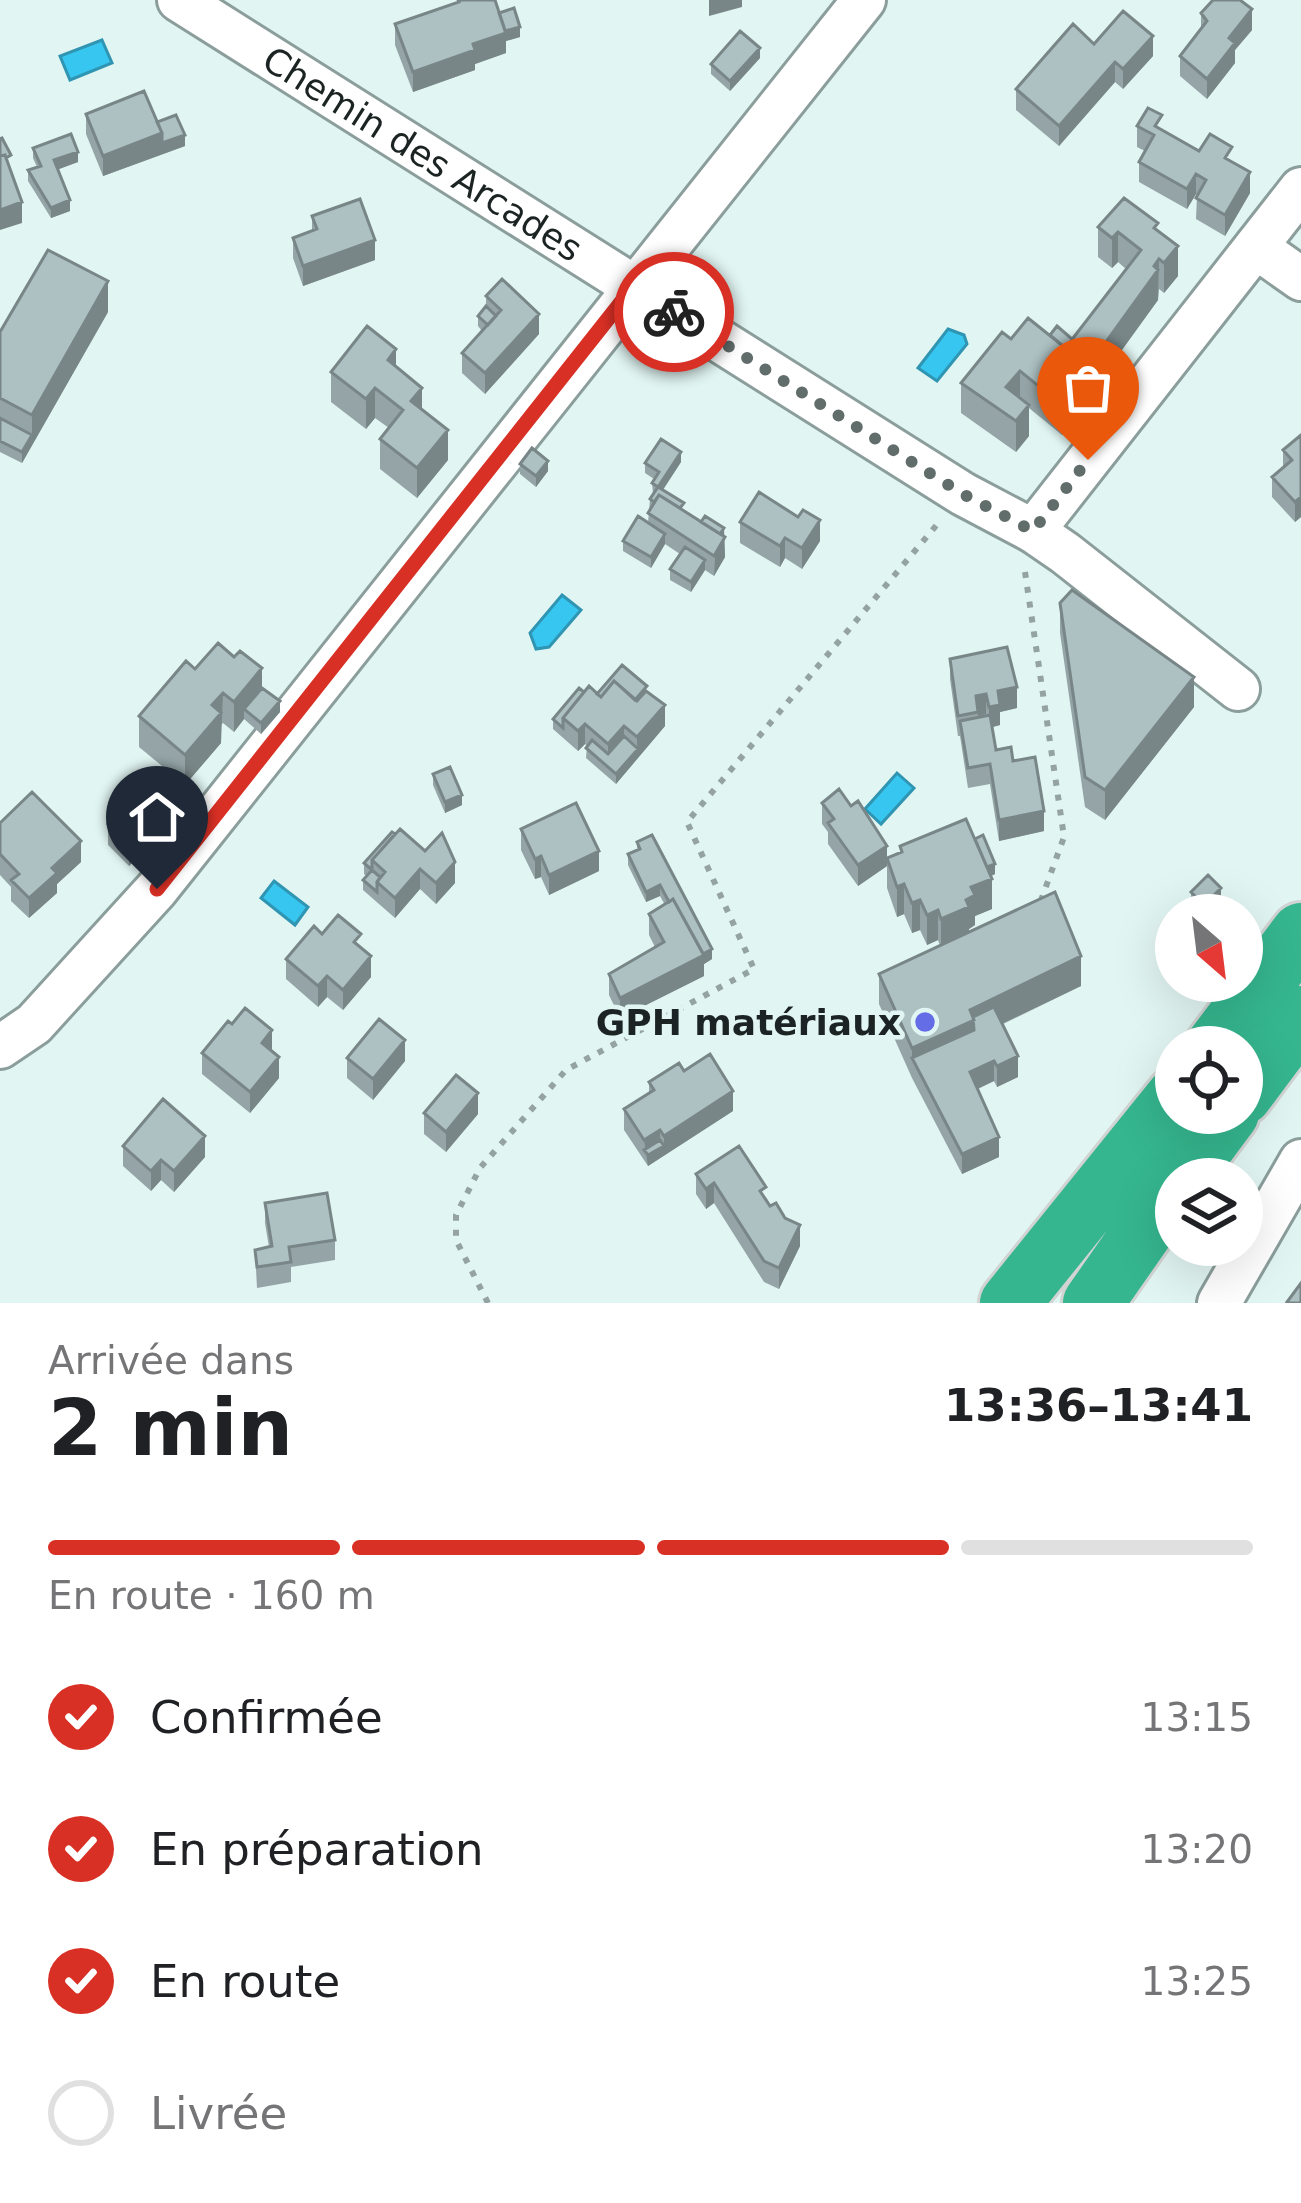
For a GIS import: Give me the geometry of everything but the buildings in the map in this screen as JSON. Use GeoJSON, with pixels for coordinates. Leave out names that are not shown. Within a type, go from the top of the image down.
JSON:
{"type":"FeatureCollection","features":[{"type":"Feature","properties":{"kind":"highway"},"geometry":{"type":"LineString","coordinates":[[1231,1026],[1301,933]]}},
{"type":"Feature","properties":{"kind":"highway"},"geometry":{"type":"LineString","coordinates":[[1263,1068],[1301,1016]]}},
{"type":"Feature","properties":{"kind":"highway"},"geometry":{"type":"LineString","coordinates":[[1010,1303],[1155,1125]]}},
{"type":"Feature","properties":{"kind":"highway"},"geometry":{"type":"LineString","coordinates":[[1034,1303],[1155,1129]]}},
{"type":"Feature","properties":{"kind":"highway"},"geometry":{"type":"LineString","coordinates":[[1093,1303],[1155,1215]]}},
{"type":"Feature","properties":{"kind":"street","name":"Chemin des Arcades"},"geometry":{"type":"LineString","coordinates":[[179,0],[963,494],[1033,531],[1238,689]]}},
{"type":"Feature","properties":{"kind":"street"},"geometry":{"type":"LineString","coordinates":[[0,1047],[34,1024],[157,889],[864,0]]}},
{"type":"Feature","properties":{"kind":"street"},"geometry":{"type":"LineString","coordinates":[[1033,531],[1301,189]]}},
{"type":"Feature","properties":{"kind":"street"},"geometry":{"type":"LineString","coordinates":[[1256,247],[1301,279]]}},
{"type":"Feature","properties":{"kind":"street"},"geometry":{"type":"LineString","coordinates":[[1219,1303],[1301,1161]]}},
{"type":"Feature","properties":{"kind":"path"},"geometry":{"type":"LineString","coordinates":[[488,1303],[456,1240],[456,1215],[479,1168],[566,1070],[754,969],[687,822],[963,494]]}},
{"type":"Feature","properties":{"kind":"path"},"geometry":{"type":"LineString","coordinates":[[1033,531],[1024,566],[1064,837],[1040,903]]}},
{"type":"Feature","properties":{"kind":"water"},"geometry":{"type":"Polygon","coordinates":[[[102,40],[112,63],[70,80],[60,56],[102,40]]]}},
{"type":"Feature","properties":{"kind":"water"},"geometry":{"type":"Polygon","coordinates":[[[948,329],[964,335],[967,344],[937,381],[918,368],[948,329]]]}},
{"type":"Feature","properties":{"kind":"water"},"geometry":{"type":"Polygon","coordinates":[[[562,595],[581,610],[549,647],[536,649],[530,633],[562,595]]]}},
{"type":"Feature","properties":{"kind":"water"},"geometry":{"type":"Polygon","coordinates":[[[897,773],[914,788],[881,824],[865,809],[897,773]]]}},
{"type":"Feature","properties":{"kind":"water"},"geometry":{"type":"Polygon","coordinates":[[[274,881],[308,907],[295,925],[261,898],[274,881]]]}},
{"type":"Feature","properties":{"kind":"way so far"},"geometry":{"type":"LineString","coordinates":[[674,312],[963,494],[1033,531],[1088,460]]}},
{"type":"Feature","properties":{"kind":"place","name":"GPH matériaux"},"geometry":{"type":"Point","coordinates":[925,1022]}},
{"type":"Feature","properties":{"kind":"route"},"geometry":{"type":"LineString","coordinates":[[157,889],[634,286],[674,312]]}}]}
